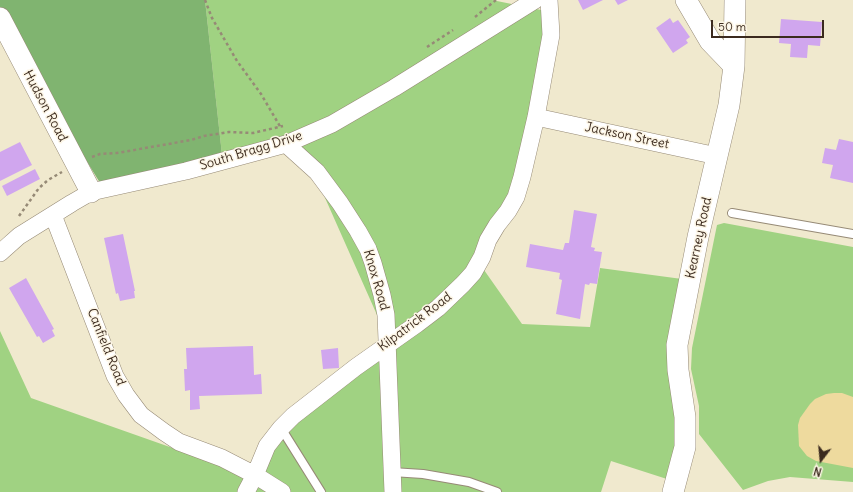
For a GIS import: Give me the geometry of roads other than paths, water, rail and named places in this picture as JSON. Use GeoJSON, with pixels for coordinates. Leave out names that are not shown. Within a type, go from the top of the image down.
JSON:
{"type":"FeatureCollection","features":[{"type":"Feature","properties":{"kind":"street","name":"South Bragg Drive"},"geometry":{"type":"LineString","coordinates":[[0,253],[19,236],[91,192],[186,171],[286,144],[350,114],[534,0]]}},
{"type":"Feature","properties":{"kind":"street","name":"Kilpatrick Road"},"geometry":{"type":"LineString","coordinates":[[246,492],[267,446],[281,428],[294,416],[438,308],[473,273],[482,257],[488,240],[516,197],[536,117],[551,35],[549,0]]}},
{"type":"Feature","properties":{"kind":"street"},"geometry":{"type":"LineString","coordinates":[[686,0],[710,41],[734,66]]}},
{"type":"Feature","properties":{"kind":"street","name":"Kearney Road"},"geometry":{"type":"LineString","coordinates":[[673,492],[685,447],[685,417],[678,370],[677,346],[683,310],[729,105],[734,66],[735,0]]}},
{"type":"Feature","properties":{"kind":"street","name":"Hudson Road"},"geometry":{"type":"LineString","coordinates":[[0,18],[91,192]]}},
{"type":"Feature","properties":{"kind":"street","name":"Jackson Street"},"geometry":{"type":"LineString","coordinates":[[536,117],[717,156]]}},
{"type":"Feature","properties":{"kind":"street","name":"Knox Road"},"geometry":{"type":"LineString","coordinates":[[286,144],[317,172],[340,203],[368,249],[382,295],[386,315],[393,492]]}},
{"type":"Feature","properties":{"kind":"street","name":"Canfield Road"},"geometry":{"type":"LineString","coordinates":[[53,215],[115,376],[126,395],[141,415],[180,442],[222,458],[255,475],[282,492]]}},
{"type":"Feature","properties":{"kind":"lane"},"geometry":{"type":"LineString","coordinates":[[732,213],[853,234]]}},
{"type":"Feature","properties":{"kind":"lane"},"geometry":{"type":"LineString","coordinates":[[281,428],[322,492]]}},
{"type":"Feature","properties":{"kind":"lane"},"geometry":{"type":"LineString","coordinates":[[392,472],[423,474],[469,482],[497,492]]}}]}
